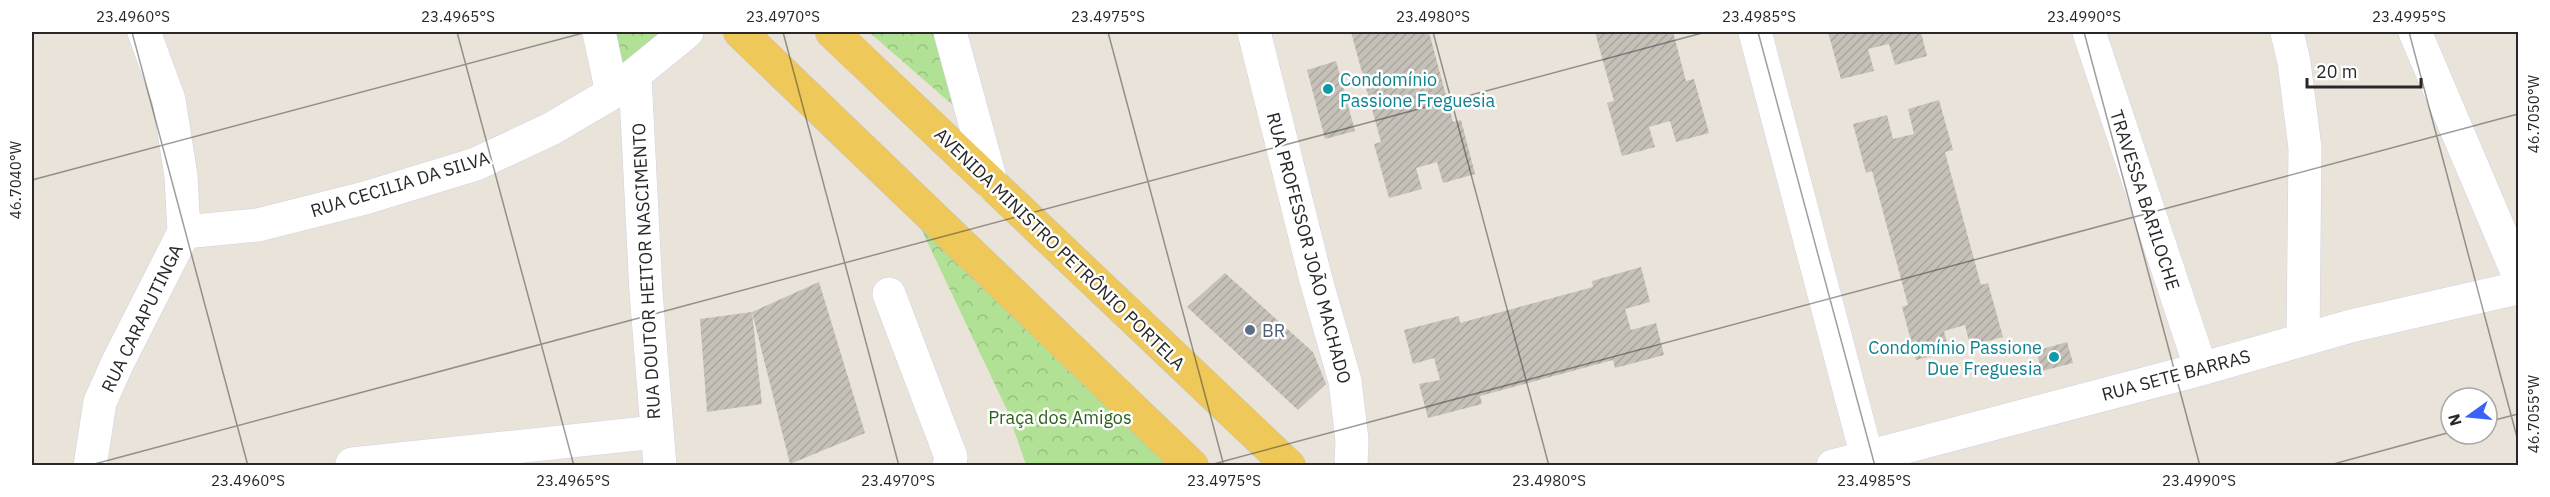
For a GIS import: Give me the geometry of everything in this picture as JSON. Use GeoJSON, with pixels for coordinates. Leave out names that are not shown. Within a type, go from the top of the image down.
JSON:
{"type":"FeatureCollection","features":[{"type":"Feature","properties":{"kind":"main road"},"geometry":{"type":"LineString","coordinates":[[740,32],[1192,465]]}},
{"type":"Feature","properties":{"kind":"main road","name":"AVENIDA MINISTRO PETRÔNIO PORTELA"},"geometry":{"type":"LineString","coordinates":[[832,32],[1288,465]]}},
{"type":"Feature","properties":{"kind":"street","name":"RUA CARAPUTINGA"},"geometry":{"type":"LineString","coordinates":[[90,465],[100,402],[184,232],[181,176],[169,100],[144,32]]}},
{"type":"Feature","properties":{"kind":"street","name":"RUA DOUTOR HEITOR NASCIMENTO"},"geometry":{"type":"LineString","coordinates":[[599,32],[624,85],[660,465]]}},
{"type":"Feature","properties":{"kind":"street","name":"RUA CECILIA DA SILVA"},"geometry":{"type":"LineString","coordinates":[[184,232],[258,225],[365,198],[476,164],[551,129],[624,85],[687,32]]}},
{"type":"Feature","properties":{"kind":"street"},"geometry":{"type":"LineString","coordinates":[[950,32],[992,184]]}},
{"type":"Feature","properties":{"kind":"street","name":"RUA PROFESSOR JOÃO MACHADO"},"geometry":{"type":"LineString","coordinates":[[1254,32],[1316,280],[1345,381],[1352,440],[1351,465]]}},
{"type":"Feature","properties":{"kind":"street"},"geometry":{"type":"LineString","coordinates":[[1755,32],[1867,457]]}},
{"type":"Feature","properties":{"kind":"street","name":"TRAVESSA BARILOCHE"},"geometry":{"type":"LineString","coordinates":[[2090,32],[2201,369]]}},
{"type":"Feature","properties":{"kind":"street"},"geometry":{"type":"LineString","coordinates":[[2287,32],[2294,62],[2305,148],[2303,340]]}},
{"type":"Feature","properties":{"kind":"street"},"geometry":{"type":"LineString","coordinates":[[2415,32],[2518,274]]}},
{"type":"Feature","properties":{"kind":"street","name":"RUA SETE BARRAS"},"geometry":{"type":"LineString","coordinates":[[1833,465],[2201,369],[2350,326],[2518,288]]}},
{"type":"Feature","properties":{"kind":"street"},"geometry":{"type":"LineString","coordinates":[[889,294],[951,457],[949,465]]}},
{"type":"Feature","properties":{"kind":"street"},"geometry":{"type":"LineString","coordinates":[[352,464],[656,432]]}},
{"type":"Feature","properties":{"kind":"green space"},"geometry":{"type":"Polygon","coordinates":[[[608,32],[662,32],[616,74],[608,32]]]}},
{"type":"Feature","properties":{"kind":"green space"},"geometry":{"type":"Polygon","coordinates":[[[869,32],[942,32],[963,114],[869,32]]]}},
{"type":"Feature","properties":{"kind":"green space","name":"Praça dos Amigos"},"geometry":{"type":"Polygon","coordinates":[[[915,216],[1182,465],[1026,465],[1007,410],[915,216]]]}},
{"type":"Feature","properties":{"kind":"building"},"geometry":{"type":"Polygon","coordinates":[[[1351,32],[1429,32],[1453,122],[1461,120],[1475,174],[1443,183],[1437,162],[1416,168],[1422,189],[1389,198],[1374,144],[1381,142],[1351,32]]]}},
{"type":"Feature","properties":{"kind":"building"},"geometry":{"type":"Polygon","coordinates":[[[1595,32],[1673,32],[1686,81],[1694,79],[1709,133],[1676,142],[1670,121],[1649,127],[1655,147],[1622,156],[1607,103],[1614,101],[1595,32]]]}},
{"type":"Feature","properties":{"kind":"building"},"geometry":{"type":"Polygon","coordinates":[[[1828,32],[1921,32],[1927,56],[1895,65],[1889,44],[1868,49],[1874,71],[1841,79],[1828,32]]]}},
{"type":"Feature","properties":{"kind":"building","name":"Condomínio Passione Freguesia"},"geometry":{"type":"Polygon","coordinates":[[[1336,61],[1355,131],[1325,139],[1307,70],[1336,61]]]}},
{"type":"Feature","properties":{"kind":"building"},"geometry":{"type":"Polygon","coordinates":[[[1939,100],[1953,150],[1945,152],[1981,285],[1988,283],[2003,337],[1970,346],[1965,325],[1944,331],[1949,352],[1916,360],[1902,307],[1908,305],[1872,171],[1866,173],[1853,124],[1887,115],[1893,139],[1914,134],[1908,109],[1939,100]]]}},
{"type":"Feature","properties":{"kind":"building"},"geometry":{"type":"Polygon","coordinates":[[[1641,267],[1650,302],[1625,309],[1631,330],[1656,323],[1664,355],[1615,368],[1613,360],[1480,396],[1482,404],[1428,418],[1419,384],[1440,380],[1434,358],[1413,364],[1404,330],[1459,316],[1460,323],[1593,287],[1592,281],[1641,267]]]}},
{"type":"Feature","properties":{"kind":"building","name":"BR"},"geometry":{"type":"Polygon","coordinates":[[[1225,273],[1313,352],[1326,384],[1298,410],[1187,307],[1225,273]]]}},
{"type":"Feature","properties":{"kind":"building"},"geometry":{"type":"Polygon","coordinates":[[[819,282],[865,433],[790,464],[752,312],[819,282]]]}},
{"type":"Feature","properties":{"kind":"building"},"geometry":{"type":"Polygon","coordinates":[[[752,312],[762,404],[707,412],[700,319],[752,312]]]}},
{"type":"Feature","properties":{"kind":"building","name":"Condomínio Passione Due Freguesia"},"geometry":{"type":"Polygon","coordinates":[[[2067,342],[2073,363],[2042,371],[2036,351],[2067,342]]]}},
{"type":"Feature","properties":{"kind":"place","name":"Condomínio Passione Freguesia"},"geometry":{"type":"Point","coordinates":[1328,89]}},
{"type":"Feature","properties":{"kind":"place","name":"BR"},"geometry":{"type":"Point","coordinates":[1250,330]}},
{"type":"Feature","properties":{"kind":"place","name":"Condomínio Passione Due Freguesia"},"geometry":{"type":"Point","coordinates":[2054,357]}}]}
